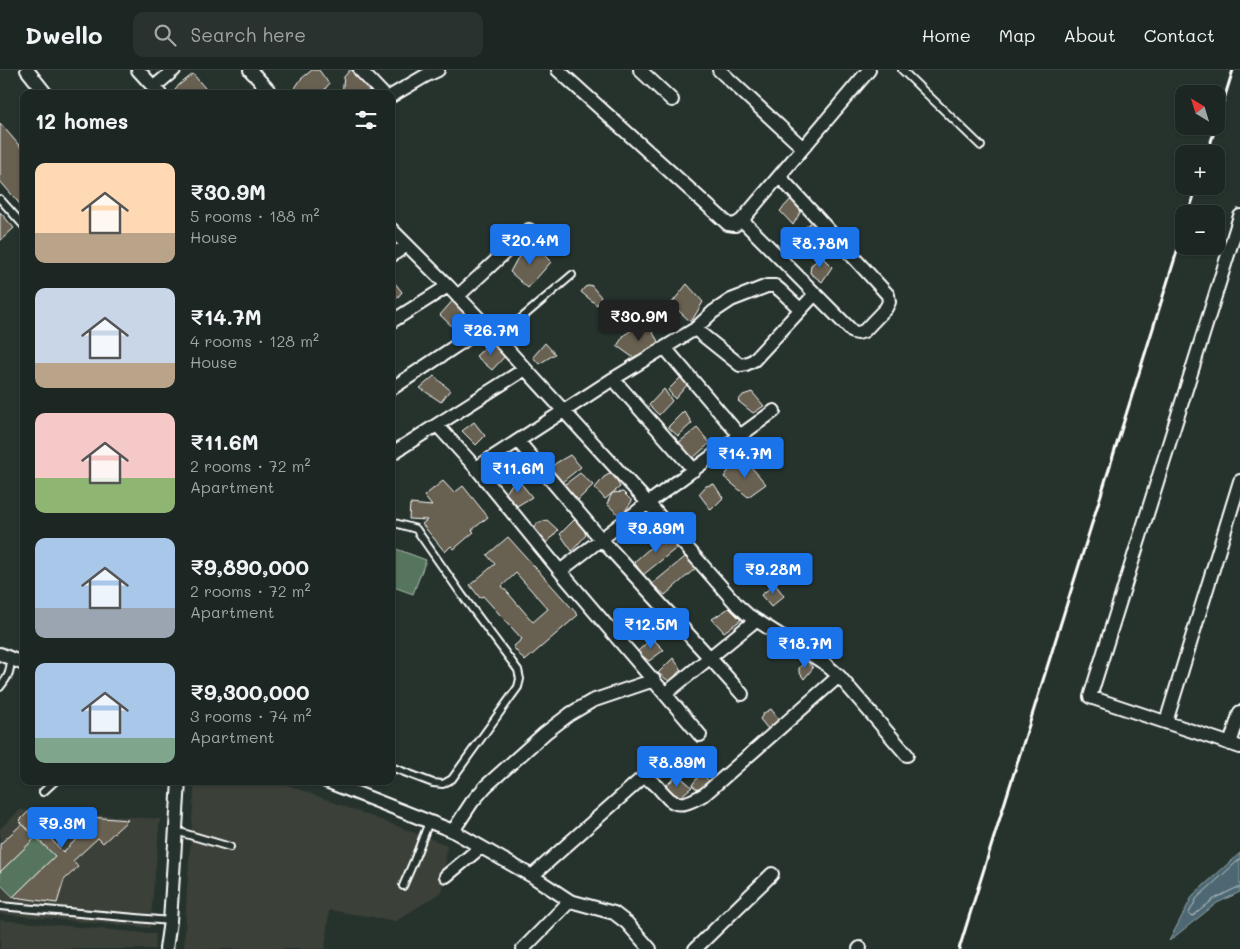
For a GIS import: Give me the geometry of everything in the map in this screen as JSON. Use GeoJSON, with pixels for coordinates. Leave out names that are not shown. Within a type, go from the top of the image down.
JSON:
{"type":"FeatureCollection","features":[{"type":"Feature","properties":{"kind":"street"},"geometry":{"type":"LineString","coordinates":[[27,70],[43,90]]}},
{"type":"Feature","properties":{"kind":"street"},"geometry":{"type":"LineString","coordinates":[[138,70],[156,90]]}},
{"type":"Feature","properties":{"kind":"street"},"geometry":{"type":"LineString","coordinates":[[158,90],[174,70]]}},
{"type":"Feature","properties":{"kind":"street"},"geometry":{"type":"LineString","coordinates":[[250,70],[268,90]]}},
{"type":"Feature","properties":{"kind":"street"},"geometry":{"type":"LineString","coordinates":[[360,70],[379,90]]}},
{"type":"Feature","properties":{"kind":"street"},"geometry":{"type":"LineString","coordinates":[[395,94],[438,70]]}},
{"type":"Feature","properties":{"kind":"street"},"geometry":{"type":"LineString","coordinates":[[558,70],[728,224],[735,225],[742,220],[780,177],[869,70]]}},
{"type":"Feature","properties":{"kind":"street"},"geometry":{"type":"LineString","coordinates":[[640,70],[672,100]]}},
{"type":"Feature","properties":{"kind":"street"},"geometry":{"type":"LineString","coordinates":[[719,70],[803,148]]}},
{"type":"Feature","properties":{"kind":"street"},"geometry":{"type":"LineString","coordinates":[[742,220],[853,332],[858,333],[864,330],[886,308],[889,302],[888,295],[780,177]]}},
{"type":"Feature","properties":{"kind":"street"},"geometry":{"type":"LineString","coordinates":[[1240,216],[1090,697],[1235,746],[1240,712]]}},
{"type":"Feature","properties":{"kind":"street"},"geometry":{"type":"LineString","coordinates":[[458,296],[529,230]]}},
{"type":"Feature","properties":{"kind":"street"},"geometry":{"type":"LineString","coordinates":[[395,234],[498,338],[648,503],[738,606],[748,615],[824,663],[839,676],[907,755]]}},
{"type":"Feature","properties":{"kind":"street"},"geometry":{"type":"LineString","coordinates":[[395,253],[407,245]]}},
{"type":"Feature","properties":{"kind":"street"},"geometry":{"type":"LineString","coordinates":[[395,319],[448,286]]}},
{"type":"Feature","properties":{"kind":"street"},"geometry":{"type":"LineString","coordinates":[[476,468],[613,379],[695,329],[713,312],[732,300],[767,286],[775,286],[800,309]]}},
{"type":"Feature","properties":{"kind":"street"},"geometry":{"type":"LineString","coordinates":[[695,329],[740,365],[746,364],[754,360],[816,294]]}},
{"type":"Feature","properties":{"kind":"street"},"geometry":{"type":"LineString","coordinates":[[395,386],[486,326]]}},
{"type":"Feature","properties":{"kind":"street"},"geometry":{"type":"LineString","coordinates":[[664,348],[740,436]]}},
{"type":"Feature","properties":{"kind":"street"},"geometry":{"type":"LineString","coordinates":[[395,451],[525,369]]}},
{"type":"Feature","properties":{"kind":"street"},"geometry":{"type":"LineString","coordinates":[[613,379],[694,470]]}},
{"type":"Feature","properties":{"kind":"street"},"geometry":{"type":"LineString","coordinates":[[560,571],[648,503],[774,411]]}},
{"type":"Feature","properties":{"kind":"street"},"geometry":{"type":"LineString","coordinates":[[437,425],[476,468],[560,571],[700,735]]}},
{"type":"Feature","properties":{"kind":"street"},"geometry":{"type":"LineString","coordinates":[[518,441],[601,539],[742,694]]}},
{"type":"Feature","properties":{"kind":"street"},"geometry":{"type":"LineString","coordinates":[[1166,722],[1240,481]]}},
{"type":"Feature","properties":{"kind":"street"},"geometry":{"type":"LineString","coordinates":[[665,694],[756,620]]}},
{"type":"Feature","properties":{"kind":"street"},"geometry":{"type":"LineString","coordinates":[[6,656],[20,662]]}},
{"type":"Feature","properties":{"kind":"street"},"geometry":{"type":"LineString","coordinates":[[532,876],[641,779],[650,780],[670,800],[677,803],[692,801],[705,794],[839,676]]}},
{"type":"Feature","properties":{"kind":"street"},"geometry":{"type":"LineString","coordinates":[[452,831],[472,802],[486,786],[545,733],[570,714],[592,701],[654,680]]}},
{"type":"Feature","properties":{"kind":"street"},"geometry":{"type":"LineString","coordinates":[[166,949],[170,920],[179,785]]}},
{"type":"Feature","properties":{"kind":"street"},"geometry":{"type":"LineString","coordinates":[[336,785],[452,831],[532,876],[570,901],[614,913],[627,923],[650,949]]}},
{"type":"Feature","properties":{"kind":"street"},"geometry":{"type":"LineString","coordinates":[[446,876],[481,847]]}},
{"type":"Feature","properties":{"kind":"street"},"geometry":{"type":"LineString","coordinates":[[695,949],[772,874]]}},
{"type":"Feature","properties":{"kind":"street"},"geometry":{"type":"LineString","coordinates":[[524,949],[570,901]]}},
{"type":"Feature","properties":{"kind":"lane"},"geometry":{"type":"LineString","coordinates":[[902,70],[981,146]]}},
{"type":"Feature","properties":{"kind":"lane"},"geometry":{"type":"LineString","coordinates":[[0,198],[20,221]]}},
{"type":"Feature","properties":{"kind":"lane"},"geometry":{"type":"LineString","coordinates":[[498,338],[572,275]]}},
{"type":"Feature","properties":{"kind":"lane"},"geometry":{"type":"LineString","coordinates":[[395,523],[416,529],[518,670],[520,679],[518,687],[452,779],[443,784],[433,783],[395,769]]}},
{"type":"Feature","properties":{"kind":"lane"},"geometry":{"type":"LineString","coordinates":[[0,687],[8,678],[10,670],[6,656]]}},
{"type":"Feature","properties":{"kind":"lane"},"geometry":{"type":"LineString","coordinates":[[43,792],[51,785]]}},
{"type":"Feature","properties":{"kind":"lane"},"geometry":{"type":"LineString","coordinates":[[402,886],[429,822]]}},
{"type":"Feature","properties":{"kind":"lane"},"geometry":{"type":"LineString","coordinates":[[176,831],[230,847]]}},
{"type":"Feature","properties":{"kind":"lane"},"geometry":{"type":"LineString","coordinates":[[0,906],[170,920]]}},
{"type":"Feature","properties":{"kind":"shaded area"},"geometry":{"type":"Polygon","coordinates":[[[195,785],[288,785],[447,845],[443,891],[396,921],[329,910],[325,949],[184,949],[195,785]]]}},
{"type":"Feature","properties":{"kind":"shaded area"},"geometry":{"type":"Polygon","coordinates":[[[20,810],[160,819],[150,928],[0,914],[0,829],[20,810]]]}},
{"type":"Feature","properties":{"kind":"shaded area"},"geometry":{"type":"Polygon","coordinates":[[[0,920],[156,934],[155,949],[0,949],[0,920]]]}},
{"type":"Feature","properties":{"kind":"green space"},"geometry":{"type":"Polygon","coordinates":[[[395,548],[426,560],[413,594],[395,587],[395,548]]]}},
{"type":"Feature","properties":{"kind":"green space"},"geometry":{"type":"Polygon","coordinates":[[[36,837],[55,856],[13,897],[0,884],[0,872],[36,837]]]}},
{"type":"Feature","properties":{"kind":"water"},"geometry":{"type":"Polygon","coordinates":[[[1240,853],[1240,892],[1217,903],[1169,941],[1193,895],[1240,853]]]}},
{"type":"Feature","properties":{"kind":"building"},"geometry":{"type":"Polygon","coordinates":[[[312,70],[319,70],[329,84],[324,90],[294,90],[301,79],[312,70]]]}},
{"type":"Feature","properties":{"kind":"building"},"geometry":{"type":"Polygon","coordinates":[[[350,70],[356,70],[373,87],[370,90],[342,90],[344,77],[350,70]]]}},
{"type":"Feature","properties":{"kind":"building"},"geometry":{"type":"Polygon","coordinates":[[[193,74],[207,90],[175,90],[193,74]]]}},
{"type":"Feature","properties":{"kind":"building"},"geometry":{"type":"Polygon","coordinates":[[[0,123],[20,146],[20,204],[0,181],[0,123]]]}},
{"type":"Feature","properties":{"kind":"building"},"geometry":{"type":"Polygon","coordinates":[[[794,196],[801,211],[793,225],[780,211],[794,196]]]}},
{"type":"Feature","properties":{"kind":"building"},"geometry":{"type":"Polygon","coordinates":[[[0,212],[14,228],[0,241],[0,212]]]}},
{"type":"Feature","properties":{"kind":"building"},"geometry":{"type":"Polygon","coordinates":[[[816,219],[824,230],[812,245],[802,235],[804,228],[816,219]]]}},
{"type":"Feature","properties":{"kind":"building"},"geometry":{"type":"Polygon","coordinates":[[[533,244],[551,262],[528,288],[510,272],[517,259],[533,244]]]}},
{"type":"Feature","properties":{"kind":"building"},"geometry":{"type":"Polygon","coordinates":[[[822,257],[832,267],[822,282],[810,273],[811,265],[822,257]]]}},
{"type":"Feature","properties":{"kind":"building"},"geometry":{"type":"Polygon","coordinates":[[[395,283],[402,292],[395,300],[395,283]]]}},
{"type":"Feature","properties":{"kind":"building"},"geometry":{"type":"Polygon","coordinates":[[[687,284],[703,302],[691,322],[671,304],[687,284]]]}},
{"type":"Feature","properties":{"kind":"building"},"geometry":{"type":"Polygon","coordinates":[[[591,285],[601,297],[597,305],[581,292],[585,287],[591,285]]]}},
{"type":"Feature","properties":{"kind":"building"},"geometry":{"type":"Polygon","coordinates":[[[455,298],[470,317],[456,330],[440,315],[455,298]]]}},
{"type":"Feature","properties":{"kind":"building"},"geometry":{"type":"Polygon","coordinates":[[[646,321],[659,343],[638,361],[617,346],[624,335],[646,321]]]}},
{"type":"Feature","properties":{"kind":"building"},"geometry":{"type":"Polygon","coordinates":[[[491,342],[505,356],[492,370],[476,356],[491,342]]]}},
{"type":"Feature","properties":{"kind":"building"},"geometry":{"type":"Polygon","coordinates":[[[545,343],[555,354],[539,364],[533,357],[545,343]]]}},
{"type":"Feature","properties":{"kind":"building"},"geometry":{"type":"Polygon","coordinates":[[[434,376],[450,390],[441,402],[420,388],[434,376]]]}},
{"type":"Feature","properties":{"kind":"building"},"geometry":{"type":"Polygon","coordinates":[[[681,377],[687,385],[675,399],[668,390],[681,377]]]}},
{"type":"Feature","properties":{"kind":"building"},"geometry":{"type":"Polygon","coordinates":[[[664,389],[672,401],[659,415],[649,405],[664,389]]]}},
{"type":"Feature","properties":{"kind":"building"},"geometry":{"type":"Polygon","coordinates":[[[752,392],[764,406],[753,413],[738,401],[743,395],[752,392]]]}},
{"type":"Feature","properties":{"kind":"building"},"geometry":{"type":"Polygon","coordinates":[[[684,411],[692,423],[678,436],[668,427],[684,411]]]}},
{"type":"Feature","properties":{"kind":"building"},"geometry":{"type":"Polygon","coordinates":[[[474,422],[485,436],[476,445],[462,431],[474,422]]]}},
{"type":"Feature","properties":{"kind":"building"},"geometry":{"type":"Polygon","coordinates":[[[697,428],[710,443],[693,458],[678,443],[697,428]]]}},
{"type":"Feature","properties":{"kind":"building"},"geometry":{"type":"Polygon","coordinates":[[[570,455],[581,467],[561,483],[549,470],[556,463],[570,455]]]}},
{"type":"Feature","properties":{"kind":"building"},"geometry":{"type":"Polygon","coordinates":[[[741,462],[753,469],[766,484],[748,497],[724,477],[731,467],[741,462]]]}},
{"type":"Feature","properties":{"kind":"building"},"geometry":{"type":"Polygon","coordinates":[[[613,472],[620,487],[605,499],[595,488],[604,477],[613,472]]]}},
{"type":"Feature","properties":{"kind":"building"},"geometry":{"type":"Polygon","coordinates":[[[580,473],[593,485],[577,501],[560,487],[580,473]]]}},
{"type":"Feature","properties":{"kind":"building"},"geometry":{"type":"Polygon","coordinates":[[[443,481],[454,493],[463,486],[488,517],[454,549],[451,546],[445,552],[422,524],[427,520],[409,519],[410,504],[432,506],[424,496],[443,481]]]}},
{"type":"Feature","properties":{"kind":"building"},"geometry":{"type":"Polygon","coordinates":[[[519,481],[532,497],[517,506],[506,493],[512,484],[519,481]]]}},
{"type":"Feature","properties":{"kind":"building"},"geometry":{"type":"Polygon","coordinates":[[[714,484],[723,498],[711,510],[699,494],[706,486],[714,484]]]}},
{"type":"Feature","properties":{"kind":"building"},"geometry":{"type":"Polygon","coordinates":[[[623,492],[632,501],[621,517],[607,504],[612,493],[623,492]]]}},
{"type":"Feature","properties":{"kind":"building"},"geometry":{"type":"Polygon","coordinates":[[[547,520],[558,530],[547,543],[534,530],[537,523],[547,520]]]}},
{"type":"Feature","properties":{"kind":"building"},"geometry":{"type":"Polygon","coordinates":[[[574,520],[581,523],[586,535],[572,551],[560,534],[574,520]]]}},
{"type":"Feature","properties":{"kind":"building"},"geometry":{"type":"Polygon","coordinates":[[[666,534],[679,546],[643,575],[634,562],[666,534]]]}},
{"type":"Feature","properties":{"kind":"building"},"geometry":{"type":"Polygon","coordinates":[[[508,537],[578,615],[525,661],[513,647],[522,639],[483,596],[480,598],[470,585],[495,564],[487,555],[508,537]],[[516,573],[502,586],[533,622],[548,609],[516,573]]]}},
{"type":"Feature","properties":{"kind":"building"},"geometry":{"type":"Polygon","coordinates":[[[685,557],[697,567],[665,595],[652,584],[685,557]]]}},
{"type":"Feature","properties":{"kind":"building"},"geometry":{"type":"Polygon","coordinates":[[[775,584],[784,596],[771,607],[761,595],[775,584]]]}},
{"type":"Feature","properties":{"kind":"building"},"geometry":{"type":"Polygon","coordinates":[[[729,608],[741,620],[724,632],[712,619],[729,608]]]}},
{"type":"Feature","properties":{"kind":"building"},"geometry":{"type":"Polygon","coordinates":[[[660,615],[669,623],[653,636],[645,627],[660,615]]]}},
{"type":"Feature","properties":{"kind":"building"},"geometry":{"type":"Polygon","coordinates":[[[652,638],[664,650],[649,661],[637,652],[652,638]]]}},
{"type":"Feature","properties":{"kind":"building"},"geometry":{"type":"Polygon","coordinates":[[[673,658],[681,669],[670,682],[658,673],[673,658]]]}},
{"type":"Feature","properties":{"kind":"building"},"geometry":{"type":"Polygon","coordinates":[[[806,660],[813,668],[804,679],[799,672],[799,668],[806,660]]]}},
{"type":"Feature","properties":{"kind":"building"},"geometry":{"type":"Polygon","coordinates":[[[771,709],[781,722],[772,734],[760,719],[764,713],[771,709]]]}},
{"type":"Feature","properties":{"kind":"building"},"geometry":{"type":"Polygon","coordinates":[[[701,773],[711,783],[701,793],[692,785],[701,773]]]}},
{"type":"Feature","properties":{"kind":"building"},"geometry":{"type":"Polygon","coordinates":[[[678,775],[692,787],[675,801],[663,788],[678,775]]]}},
{"type":"Feature","properties":{"kind":"building"},"geometry":{"type":"Polygon","coordinates":[[[28,812],[128,820],[103,843],[98,838],[73,861],[78,867],[64,880],[57,903],[13,897],[55,856],[19,821],[28,812]],[[45,833],[63,852],[80,836],[45,833]]]}},
{"type":"Feature","properties":{"kind":"building"},"geometry":{"type":"Polygon","coordinates":[[[22,824],[36,837],[0,872],[0,844],[22,824]]]}},
{"type":"Feature","properties":{"kind":"railway"},"geometry":{"type":"LineString","coordinates":[[1225,96],[1233,70]]}},
{"type":"Feature","properties":{"kind":"railway"},"geometry":{"type":"LineString","coordinates":[[1210,145],[1213,135]]}},
{"type":"Feature","properties":{"kind":"railway"},"geometry":{"type":"LineString","coordinates":[[1191,205],[1194,195]]}},
{"type":"Feature","properties":{"kind":"railway"},"geometry":{"type":"LineString","coordinates":[[959,949],[1176,255]]}}]}
